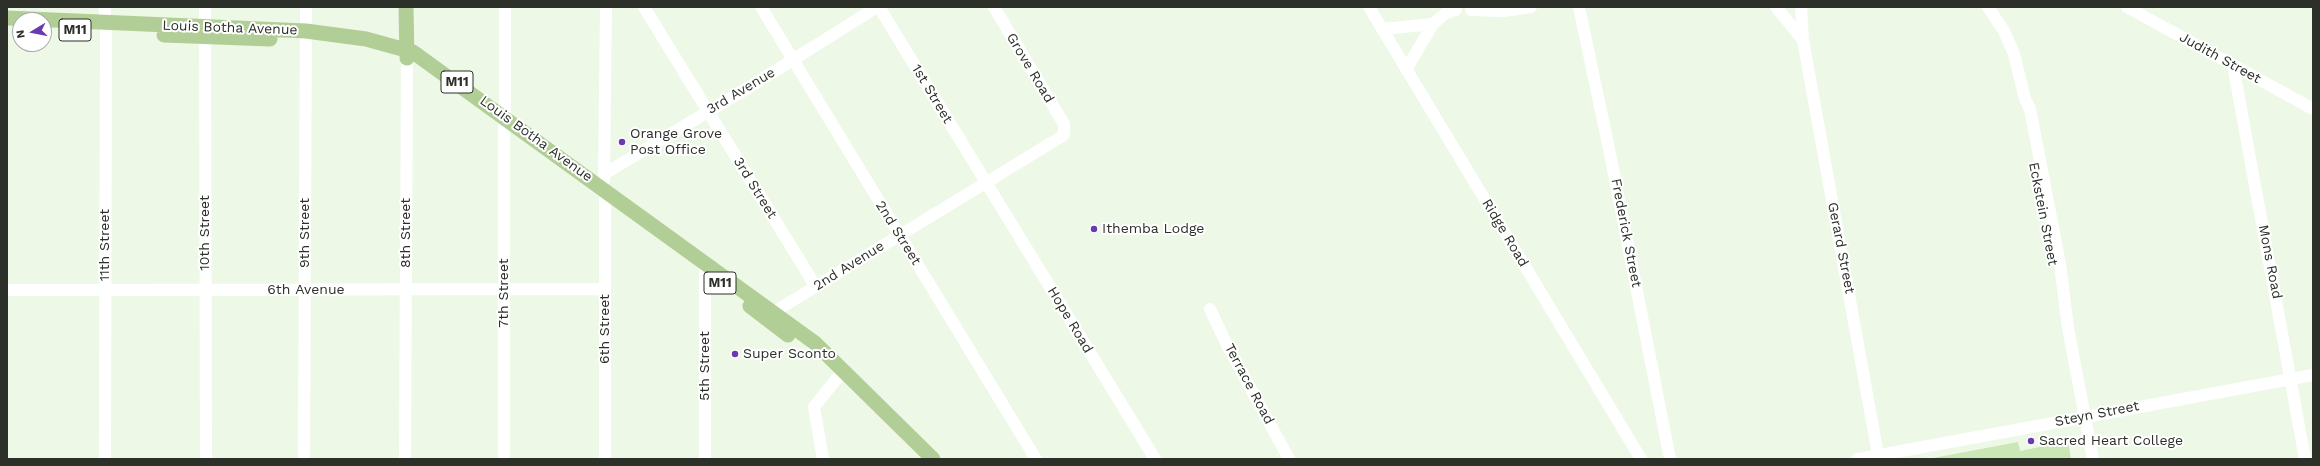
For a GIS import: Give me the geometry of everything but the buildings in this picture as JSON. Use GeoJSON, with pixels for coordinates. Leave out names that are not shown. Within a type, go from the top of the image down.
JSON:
{"type":"FeatureCollection","features":[{"type":"Feature","properties":{"kind":"main road","name":"8th Street"},"geometry":{"type":"LineString","coordinates":[[406,7],[407,55]]}},
{"type":"Feature","properties":{"kind":"main road","name":"Louis Botha Avenue"},"geometry":{"type":"LineString","coordinates":[[7,18],[105,27],[366,39],[407,55],[421,56],[504,121],[604,187],[816,343],[933,459]]}},
{"type":"Feature","properties":{"kind":"main road","name":"Louis Botha Avenue"},"geometry":{"type":"LineString","coordinates":[[52,29],[105,27]]}},
{"type":"Feature","properties":{"kind":"main road","name":"Louis Botha Avenue"},"geometry":{"type":"LineString","coordinates":[[604,187],[705,272],[806,349],[838,377],[920,459]]}},
{"type":"Feature","properties":{"kind":"street","name":"11th Street"},"geometry":{"type":"LineString","coordinates":[[105,7],[105,459]]}},
{"type":"Feature","properties":{"kind":"street","name":"10th Street"},"geometry":{"type":"LineString","coordinates":[[205,7],[206,459]]}},
{"type":"Feature","properties":{"kind":"street","name":"9th Street"},"geometry":{"type":"LineString","coordinates":[[304,459],[306,7]]}},
{"type":"Feature","properties":{"kind":"street","name":"7th Street"},"geometry":{"type":"LineString","coordinates":[[504,459],[505,7]]}},
{"type":"Feature","properties":{"kind":"street","name":"6th Street"},"geometry":{"type":"LineString","coordinates":[[605,459],[604,187],[606,7]]}},
{"type":"Feature","properties":{"kind":"street","name":"3rd Street"},"geometry":{"type":"LineString","coordinates":[[644,7],[816,287]]}},
{"type":"Feature","properties":{"kind":"street","name":"2nd Street"},"geometry":{"type":"LineString","coordinates":[[761,7],[1036,459]]}},
{"type":"Feature","properties":{"kind":"street","name":"3rd Avenue"},"geometry":{"type":"LineString","coordinates":[[604,187],[708,112],[878,7]]}},
{"type":"Feature","properties":{"kind":"street","name":"1st Street"},"geometry":{"type":"LineString","coordinates":[[878,7],[985,181]]}},
{"type":"Feature","properties":{"kind":"street","name":"Grove Road"},"geometry":{"type":"LineString","coordinates":[[994,7],[1066,128]]}},
{"type":"Feature","properties":{"kind":"street","name":"Ridge Road"},"geometry":{"type":"LineString","coordinates":[[1369,7],[1641,459]]}},
{"type":"Feature","properties":{"kind":"street"},"geometry":{"type":"LineString","coordinates":[[1406,68],[1433,24],[1446,13],[1456,8],[1458,13],[1465,14],[1471,8],[1504,11],[1531,7]]}},
{"type":"Feature","properties":{"kind":"street","name":"Frederick Street"},"geometry":{"type":"LineString","coordinates":[[1579,7],[1609,149],[1670,459]]}},
{"type":"Feature","properties":{"kind":"street","name":"Gerard Street"},"geometry":{"type":"LineString","coordinates":[[1776,7],[1803,40]]}},
{"type":"Feature","properties":{"kind":"street","name":"Gerard Street"},"geometry":{"type":"LineString","coordinates":[[1801,7],[1803,40],[1878,455]]}},
{"type":"Feature","properties":{"kind":"street","name":"Eckstein Street"},"geometry":{"type":"LineString","coordinates":[[1988,7],[2004,31],[2014,54],[2025,99],[2024,109],[2041,204],[2060,302],[2068,328],[2093,459]]}},
{"type":"Feature","properties":{"kind":"street","name":"Judith Street"},"geometry":{"type":"LineString","coordinates":[[2127,7],[2313,109]]}},
{"type":"Feature","properties":{"kind":"street"},"geometry":{"type":"LineString","coordinates":[[1383,29],[1433,24]]}},
{"type":"Feature","properties":{"kind":"street","name":"8th Street"},"geometry":{"type":"LineString","coordinates":[[405,459],[407,55]]}},
{"type":"Feature","properties":{"kind":"street","name":"Mons Road"},"geometry":{"type":"LineString","coordinates":[[2233,65],[2292,379],[2305,459]]}},
{"type":"Feature","properties":{"kind":"street","name":"2nd Avenue"},"geometry":{"type":"LineString","coordinates":[[774,312],[985,181],[1061,138],[1064,135],[1066,128]]}},
{"type":"Feature","properties":{"kind":"street","name":"Hope Road"},"geometry":{"type":"LineString","coordinates":[[985,181],[1155,459]]}},
{"type":"Feature","properties":{"kind":"street","name":"5th Street"},"geometry":{"type":"LineString","coordinates":[[705,272],[705,459]]}},
{"type":"Feature","properties":{"kind":"street","name":"6th Avenue"},"geometry":{"type":"LineString","coordinates":[[7,290],[605,289]]}},
{"type":"Feature","properties":{"kind":"street","name":"Terrace Road"},"geometry":{"type":"LineString","coordinates":[[1210,309],[1227,345],[1289,459]]}},
{"type":"Feature","properties":{"kind":"street","name":"Steyn Street"},"geometry":{"type":"LineString","coordinates":[[1858,459],[2313,375]]}},
{"type":"Feature","properties":{"kind":"street"},"geometry":{"type":"LineString","coordinates":[[823,459],[814,407],[838,377]]}},
{"type":"Feature","properties":{"kind":"green space"},"geometry":{"type":"Polygon","coordinates":[[[2068,441],[2071,459],[1928,459],[2018,442],[2020,451],[2068,441]]]}},
{"type":"Feature","properties":{"kind":"place","name":"Orange Grove Post Office"},"geometry":{"type":"Point","coordinates":[622,142]}},
{"type":"Feature","properties":{"kind":"place","name":"Ithemba Lodge"},"geometry":{"type":"Point","coordinates":[1094,229]}},
{"type":"Feature","properties":{"kind":"place","name":"Super Sconto"},"geometry":{"type":"Point","coordinates":[735,354]}},
{"type":"Feature","properties":{"kind":"place","name":"Sacred Heart College"},"geometry":{"type":"Point","coordinates":[2031,441]}}]}
